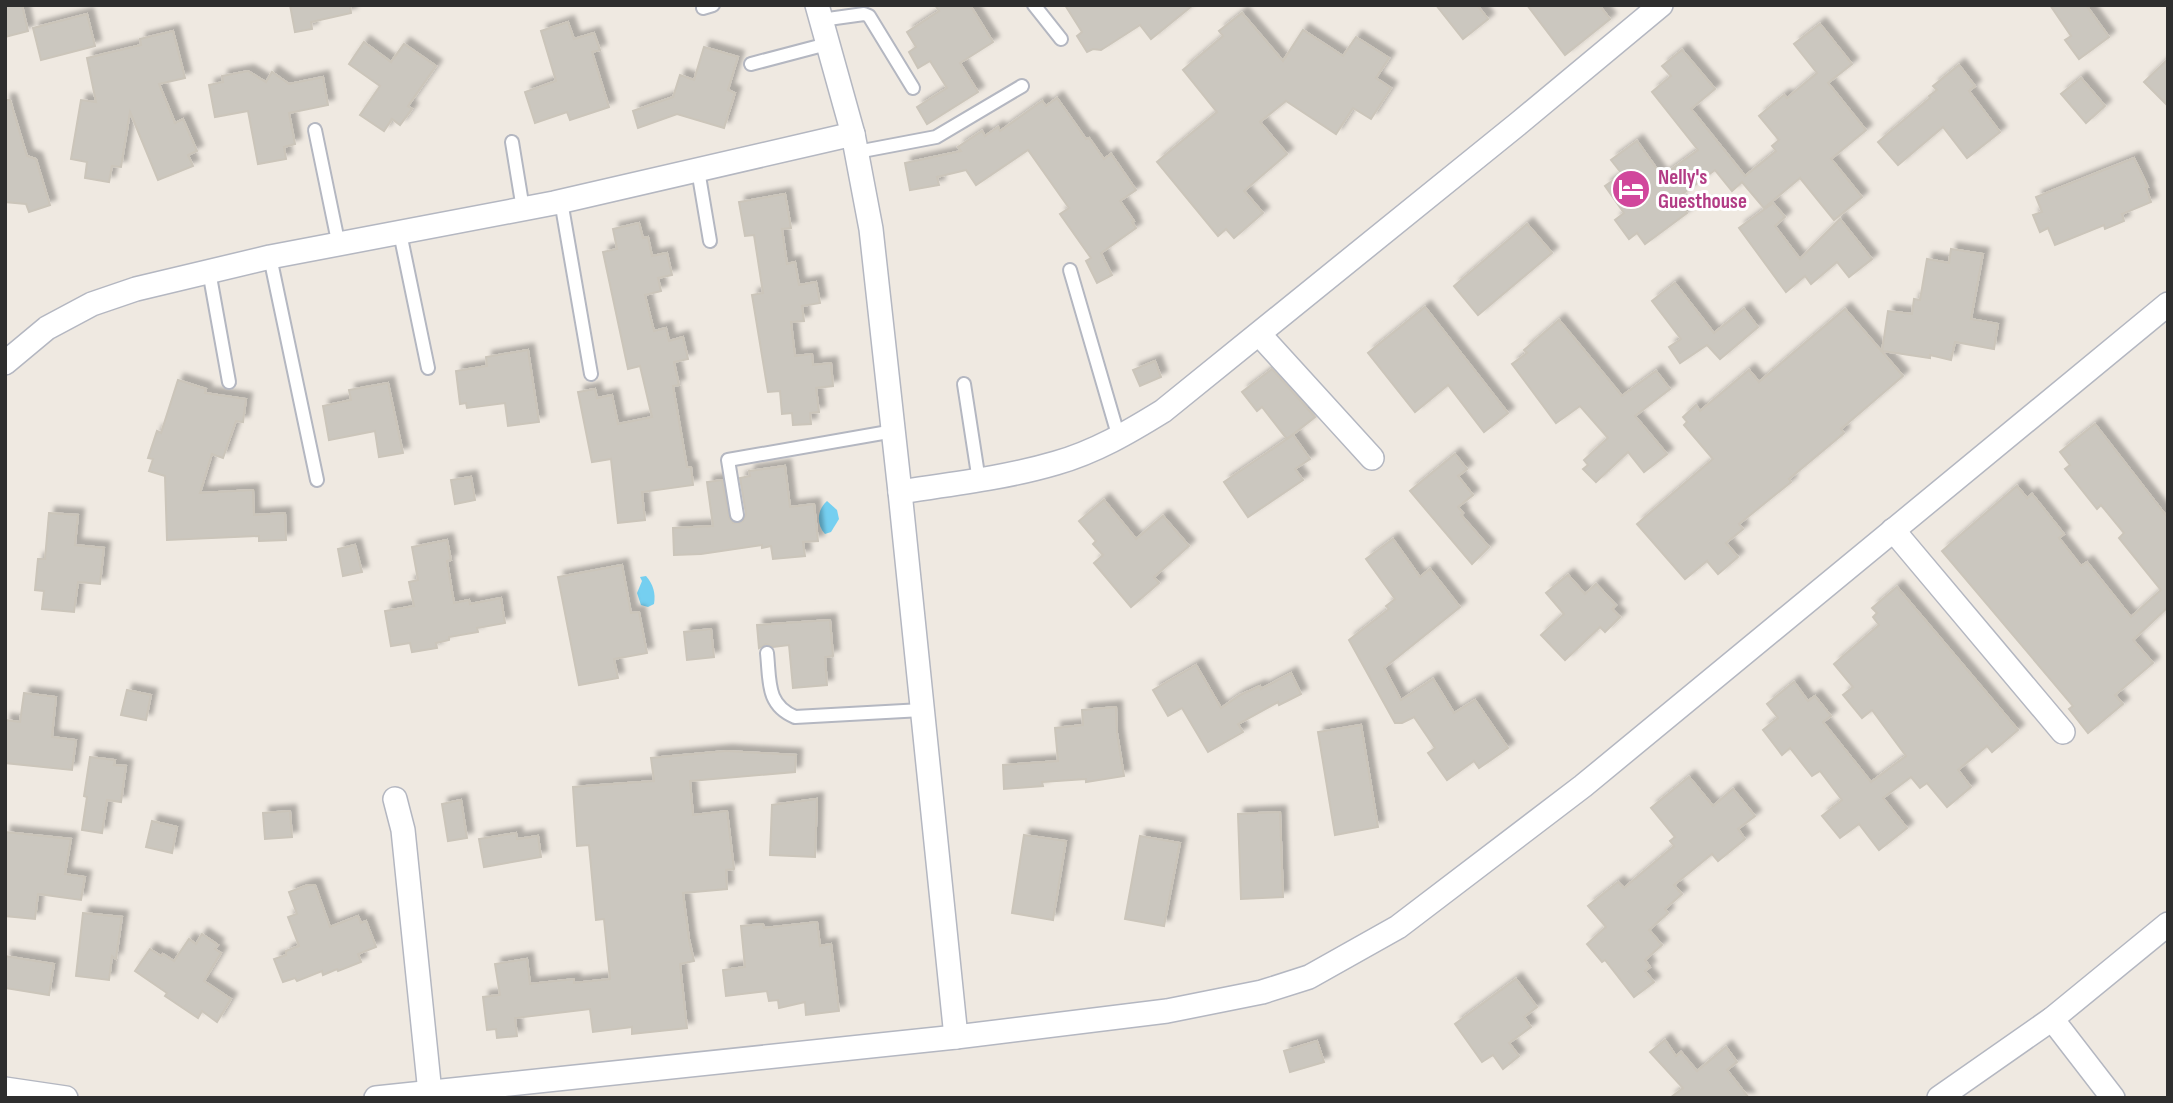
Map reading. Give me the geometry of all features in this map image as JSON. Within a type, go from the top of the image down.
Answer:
[{"type":"street","points":[[900,492],[979,481],[1056,463],[1119,438],[1163,411],[1661,5]]},
{"type":"street","points":[[819,13],[855,143],[870,229],[894,431],[956,1037]]},
{"type":"street","points":[[5,363],[47,328],[92,304],[136,289],[270,257],[523,209],[698,170],[855,143]]},
{"type":"street","points":[[376,1098],[956,1037],[1167,1011],[1262,992],[1309,977],[1398,927],[1583,786],[2168,304]]},
{"type":"street","points":[[1259,334],[1372,458]]},
{"type":"street","points":[[1893,530],[2063,732]]},
{"type":"street","points":[[395,799],[403,830],[430,1093]]},
{"type":"street","points":[[1939,1098],[2052,1019],[2168,924]]},
{"type":"street","points":[[2052,1019],[2113,1098]]},
{"type":"street","points":[[5,1089],[66,1098]]},
{"type":"lane","points":[[1034,5],[1060,39]]},
{"type":"lane","points":[[819,13],[869,16],[913,88]]},
{"type":"lane","points":[[751,64],[827,44]]},
{"type":"lane","points":[[855,143],[936,137],[1022,86]]},
{"type":"lane","points":[[315,130],[338,246]]},
{"type":"lane","points":[[512,142],[523,209]]},
{"type":"lane","points":[[698,170],[709,241]]},
{"type":"lane","points":[[561,201],[591,374]]},
{"type":"lane","points":[[400,233],[428,368]]},
{"type":"lane","points":[[270,257],[317,480]]},
{"type":"lane","points":[[1070,270],[1119,438]]},
{"type":"lane","points":[[209,271],[229,382]]},
{"type":"lane","points":[[964,384],[979,481]]},
{"type":"lane","points":[[737,516],[728,460],[894,431]]},
{"type":"lane","points":[[767,653],[772,698],[781,711],[795,717],[922,710]]},
{"type":"water","points":[[827,501],[837,510],[839,519],[831,532],[825,534],[819,517]]},
{"type":"water","points":[[646,576],[655,596],[654,604],[648,607],[641,605],[637,593],[642,581],[640,577]]},
{"type":"building","points":[[5,5],[22,5],[28,31],[5,37]]},
{"type":"building","points":[[290,5],[350,5],[351,13],[311,22],[312,29],[295,32]]},
{"type":"building","points":[[935,5],[970,5],[993,42],[960,63],[978,92],[927,124],[917,107],[947,88],[930,61],[918,68],[909,52],[916,47],[907,32],[939,11]]},
{"type":"building","points":[[1065,5],[1193,5],[1151,39],[1140,25],[1101,50],[1093,49],[1087,52],[1077,36],[1082,32]]},
{"type":"building","points":[[1436,5],[1477,5],[1488,19],[1463,39]]},
{"type":"building","points":[[1527,5],[1599,5],[1610,19],[1565,55]]},
{"type":"building","points":[[2050,5],[2086,5],[2109,37],[2079,59],[2065,40],[2071,36]]},
{"type":"building","points":[[1242,13],[1283,61],[1303,30],[1343,56],[1356,37],[1389,58],[1376,78],[1391,88],[1371,119],[1353,108],[1336,134],[1286,101],[1260,122],[1287,154],[1244,191],[1263,213],[1234,238],[1226,229],[1218,236],[1157,162],[1217,112],[1183,70],[1223,36],[1219,31]]},
{"type":"building","points":[[87,14],[95,46],[41,60],[33,28]]},
{"type":"building","points":[[568,22],[574,39],[594,33],[600,50],[592,52],[609,107],[570,120],[567,112],[535,123],[525,92],[556,81],[541,31]]},
{"type":"building","points":[[1820,24],[1852,64],[1828,83],[1866,130],[1831,159],[1862,197],[1834,220],[1800,178],[1764,208],[1742,182],[1732,191],[1715,170],[1677,198],[1687,213],[1645,244],[1637,233],[1629,239],[1615,220],[1624,213],[1605,186],[1622,174],[1611,160],[1637,141],[1662,176],[1698,150],[1652,92],[1671,76],[1662,66],[1682,50],[1715,89],[1691,109],[1745,176],[1776,151],[1772,146],[1779,140],[1759,116],[1784,95],[1787,98],[1817,73],[1794,44]]},
{"type":"building","points":[[173,31],[185,78],[159,84],[175,123],[183,119],[197,151],[188,155],[193,166],[158,180],[130,112],[121,167],[112,166],[109,182],[85,178],[87,162],[71,159],[81,100],[96,102],[87,58],[141,45],[140,39]]},
{"type":"building","points":[[364,42],[391,62],[404,44],[436,66],[408,106],[412,109],[400,125],[392,119],[384,131],[360,115],[380,86],[349,64]]},
{"type":"building","points":[[704,47],[738,57],[728,90],[735,93],[724,128],[677,114],[638,128],[633,111],[673,97],[680,75],[694,80]]},
{"type":"building","points":[[2168,59],[2168,106],[2144,82]]},
{"type":"building","points":[[1959,65],[1975,86],[1969,91],[2000,132],[1967,158],[1943,127],[1898,165],[1878,142],[1930,98],[1937,90],[1933,86]]},
{"type":"building","points":[[248,71],[266,82],[272,72],[289,84],[323,77],[328,105],[289,113],[295,144],[284,147],[286,159],[258,164],[248,111],[215,117],[209,85],[223,82],[222,76]]},
{"type":"building","points":[[2081,78],[2105,106],[2086,123],[2061,94]]},
{"type":"building","points":[[1057,98],[1086,139],[1089,138],[1104,159],[1111,154],[1136,190],[1120,201],[1136,228],[1101,253],[1112,275],[1097,283],[1086,261],[1091,258],[1060,214],[1069,208],[1028,150],[976,185],[966,170],[937,177],[939,185],[910,190],[905,163],[961,151],[958,147],[982,131],[985,136],[998,127],[1000,131],[1042,101],[1046,106]]},
{"type":"building","points":[[5,100],[10,100],[27,156],[36,159],[50,205],[29,212],[26,204],[5,202]]},
{"type":"building","points":[[2134,158],[2148,187],[2146,188],[2151,202],[2122,214],[2124,221],[2105,229],[2104,225],[2055,245],[2048,228],[2040,232],[2033,215],[2042,212],[2036,197]]},
{"type":"building","points":[[785,194],[791,228],[782,229],[787,264],[795,262],[799,285],[816,282],[820,303],[802,306],[804,321],[791,322],[795,356],[812,354],[813,365],[831,363],[833,386],[816,388],[819,412],[810,413],[811,424],[793,425],[792,413],[782,414],[780,391],[768,392],[752,295],[763,293],[754,235],[745,236],[739,202]]},
{"type":"building","points":[[1773,203],[1785,217],[1775,226],[1800,259],[1840,219],[1872,259],[1849,277],[1837,262],[1811,284],[1805,276],[1786,292],[1739,228]]},
{"type":"building","points":[[639,223],[643,238],[648,237],[652,256],[667,253],[672,275],[658,278],[661,291],[645,295],[654,331],[666,328],[669,341],[683,337],[688,359],[674,362],[679,385],[673,386],[687,467],[691,467],[693,485],[642,492],[645,520],[618,523],[611,459],[592,462],[578,392],[595,389],[597,398],[612,395],[618,424],[652,417],[640,366],[628,369],[603,252],[617,249],[613,229]]},
{"type":"building","points":[[1527,224],[1552,253],[1478,315],[1454,286]]},
{"type":"building","points":[[1951,249],[1983,254],[1971,319],[1998,324],[1994,349],[1955,342],[1951,360],[1930,355],[1930,358],[1882,351],[1888,311],[1912,314],[1914,299],[1920,300],[1927,259],[1949,263]]},
{"type":"building","points":[[1675,283],[1714,333],[1744,309],[1758,327],[1720,359],[1707,345],[1680,363],[1669,347],[1681,339],[1652,301]]},
{"type":"building","points":[[1425,307],[1508,413],[1484,432],[1448,385],[1415,412],[1368,353]]},
{"type":"building","points":[[1845,309],[1903,376],[1841,429],[1844,433],[1789,479],[1791,482],[1739,524],[1743,529],[1726,543],[1738,557],[1718,574],[1707,561],[1685,579],[1637,524],[1713,459],[1684,425],[1687,422],[1683,417],[1696,405],[1700,411],[1749,370],[1759,382]]},
{"type":"building","points":[[1559,320],[1622,396],[1656,371],[1670,389],[1635,416],[1667,454],[1644,472],[1628,452],[1596,482],[1583,469],[1588,465],[1584,460],[1608,438],[1580,406],[1556,423],[1512,364],[1527,353],[1524,350]]},
{"type":"building","points":[[528,350],[539,422],[508,426],[505,403],[467,408],[466,403],[460,404],[456,371],[487,366],[486,357]]},
{"type":"building","points":[[1155,361],[1161,377],[1140,386],[1133,370]]},
{"type":"building","points":[[1272,369],[1315,417],[1287,439],[1262,407],[1257,411],[1242,392]]},
{"type":"building","points":[[178,380],[206,389],[205,393],[246,399],[243,422],[236,421],[223,458],[212,454],[200,493],[253,490],[254,515],[285,513],[286,540],[259,541],[259,536],[167,540],[165,476],[149,471],[153,459],[148,458],[157,431],[161,433]]},
{"type":"building","points":[[388,383],[403,453],[379,457],[375,431],[329,440],[323,406],[351,400],[349,390]]},
{"type":"building","points":[[2095,424],[2168,518],[2168,607],[2133,640],[2153,663],[2115,695],[2123,704],[2088,733],[2069,709],[2073,706],[1942,551],[2017,486],[2027,498],[2032,494],[2064,534],[2059,538],[2081,566],[2087,562],[2131,617],[2161,590],[2119,538],[2124,533],[2101,505],[2097,509],[2065,469],[2070,465],[2060,452]]},
{"type":"building","points":[[1293,435],[1310,459],[1295,469],[1303,480],[1248,517],[1224,482]]},
{"type":"building","points":[[1455,454],[1467,469],[1458,476],[1473,495],[1458,507],[1463,513],[1461,515],[1489,547],[1472,564],[1410,491]]},
{"type":"building","points":[[785,466],[790,507],[814,504],[818,541],[803,542],[805,556],[773,559],[771,546],[762,548],[762,545],[674,555],[673,528],[713,526],[707,482],[722,480],[729,517],[733,523],[739,523],[746,514],[740,478],[750,476],[749,471]]},
{"type":"building","points":[[471,477],[475,500],[455,504],[451,480]]},
{"type":"building","points":[[1104,500],[1136,539],[1163,516],[1189,546],[1154,577],[1159,583],[1131,607],[1094,563],[1103,555],[1093,544],[1096,541],[1079,521]]},
{"type":"building","points":[[49,513],[78,515],[75,545],[104,548],[100,584],[78,582],[74,612],[42,609],[44,591],[35,590],[38,559],[45,559]]},
{"type":"building","points":[[1393,539],[1420,577],[1430,569],[1460,607],[1384,668],[1401,700],[1433,679],[1454,713],[1475,700],[1508,748],[1479,768],[1474,761],[1447,780],[1428,753],[1435,748],[1414,717],[1402,723],[1395,723],[1349,640],[1389,609],[1386,606],[1395,599],[1366,559]]},
{"type":"building","points":[[447,540],[451,560],[447,561],[454,603],[469,600],[470,604],[501,598],[505,623],[477,628],[478,632],[449,637],[449,640],[436,643],[437,648],[412,652],[410,643],[391,646],[385,611],[414,606],[409,582],[418,580],[412,547]]},
{"type":"building","points":[[355,545],[362,572],[343,576],[338,549]]},
{"type":"building","points":[[622,565],[631,613],[639,612],[647,653],[614,659],[618,678],[579,685],[558,577]]},
{"type":"building","points":[[1568,575],[1585,594],[1596,584],[1616,605],[1612,609],[1620,617],[1605,632],[1600,627],[1565,660],[1541,635],[1564,614],[1546,593]]},
{"type":"building","points":[[1897,587],[2018,730],[1992,752],[1987,746],[1958,770],[1971,787],[1947,807],[1927,783],[1920,788],[1911,777],[1883,798],[1907,828],[1879,850],[1859,824],[1840,838],[1822,816],[1842,800],[1820,771],[1812,776],[1790,748],[1782,755],[1763,730],[1778,718],[1767,704],[1794,682],[1808,701],[1815,696],[1831,716],[1823,722],[1871,782],[1906,756],[1872,710],[1862,718],[1843,695],[1853,687],[1834,664],[1879,625],[1873,617],[1877,613],[1872,608]]},
{"type":"building","points":[[830,620],[833,656],[825,657],[827,685],[793,688],[789,645],[773,647],[766,644],[759,648],[757,625]]},
{"type":"building","points":[[711,629],[714,657],[687,660],[684,632]]},
{"type":"building","points":[[1196,665],[1221,708],[1240,695],[1260,686],[1261,689],[1291,673],[1301,694],[1279,705],[1278,702],[1238,724],[1243,732],[1208,752],[1182,708],[1168,716],[1153,690]]},
{"type":"building","points":[[127,690],[151,695],[146,720],[121,715]]},
{"type":"building","points":[[24,693],[56,697],[52,737],[76,740],[72,770],[5,763],[5,720],[20,722]]},
{"type":"building","points":[[1116,707],[1124,776],[1086,782],[1086,779],[1042,782],[1043,786],[1004,789],[1003,765],[1058,761],[1055,728],[1083,725],[1082,710]]},
{"type":"building","points":[[1361,725],[1378,827],[1335,835],[1318,732]]},
{"type":"building","points":[[726,751],[796,755],[795,772],[690,781],[693,815],[727,811],[734,869],[726,870],[727,889],[683,893],[694,961],[680,964],[687,1028],[632,1034],[632,1027],[593,1032],[590,1009],[515,1018],[517,1036],[497,1038],[496,1029],[487,1030],[483,997],[500,995],[495,964],[527,959],[530,984],[574,979],[574,983],[610,979],[604,919],[596,920],[589,845],[577,846],[573,787],[654,781],[651,758]]},
{"type":"building","points":[[90,757],[115,760],[114,765],[126,766],[121,802],[107,800],[102,833],[82,830]]},
{"type":"building","points":[[1689,777],[1713,806],[1733,789],[1755,816],[1738,829],[1745,839],[1718,861],[1712,854],[1674,885],[1682,894],[1665,909],[1668,913],[1649,930],[1662,945],[1645,960],[1650,967],[1645,971],[1654,982],[1634,997],[1605,960],[1602,962],[1587,944],[1606,927],[1588,906],[1618,882],[1624,888],[1674,846],[1670,841],[1675,837],[1651,808]]},
{"type":"building","points":[[817,799],[815,857],[770,855],[772,805]]},
{"type":"building","points":[[461,800],[467,838],[448,841],[442,804]]},
{"type":"building","points":[[290,811],[292,837],[265,839],[263,813]]},
{"type":"building","points":[[1280,812],[1283,897],[1241,899],[1238,814]]},
{"type":"building","points":[[152,821],[177,827],[172,853],[146,847]]},
{"type":"building","points":[[5,832],[71,839],[65,874],[85,877],[81,900],[38,894],[35,919],[5,916]]},
{"type":"building","points":[[516,833],[517,839],[538,836],[541,857],[484,867],[479,839]]},
{"type":"building","points":[[1024,835],[1066,841],[1053,920],[1012,913]]},
{"type":"building","points":[[1140,836],[1180,843],[1164,926],[1125,919]]},
{"type":"building","points":[[315,885],[330,927],[358,916],[361,923],[366,921],[376,947],[358,954],[361,962],[338,971],[337,969],[323,975],[322,971],[297,981],[295,978],[283,982],[274,959],[299,946],[288,917],[297,914],[289,892]]},
{"type":"building","points":[[83,913],[122,917],[116,959],[112,956],[109,980],[76,976]]},
{"type":"building","points":[[817,922],[820,946],[831,944],[839,1011],[806,1015],[805,1002],[779,1008],[778,1000],[769,1001],[767,991],[726,996],[723,970],[745,967],[741,926],[763,924],[764,928]]},
{"type":"building","points":[[202,934],[218,945],[215,949],[221,953],[204,981],[231,999],[217,1022],[202,1011],[198,1018],[135,971],[150,949],[174,961],[189,939],[196,944]]},
{"type":"building","points":[[5,956],[54,964],[49,995],[5,988]]},
{"type":"building","points":[[1516,979],[1537,1007],[1524,1017],[1531,1027],[1509,1043],[1519,1056],[1503,1069],[1493,1055],[1482,1062],[1455,1024]]},
{"type":"building","points":[[1665,1040],[1676,1056],[1681,1052],[1697,1071],[1726,1047],[1737,1062],[1727,1070],[1749,1098],[1670,1098],[1683,1088],[1650,1052]]},
{"type":"building","points":[[1317,1041],[1324,1062],[1290,1072],[1284,1051]]},
{"type":"place","name":"Nelly's Guesthouse","points":[[1631,189]]}]
